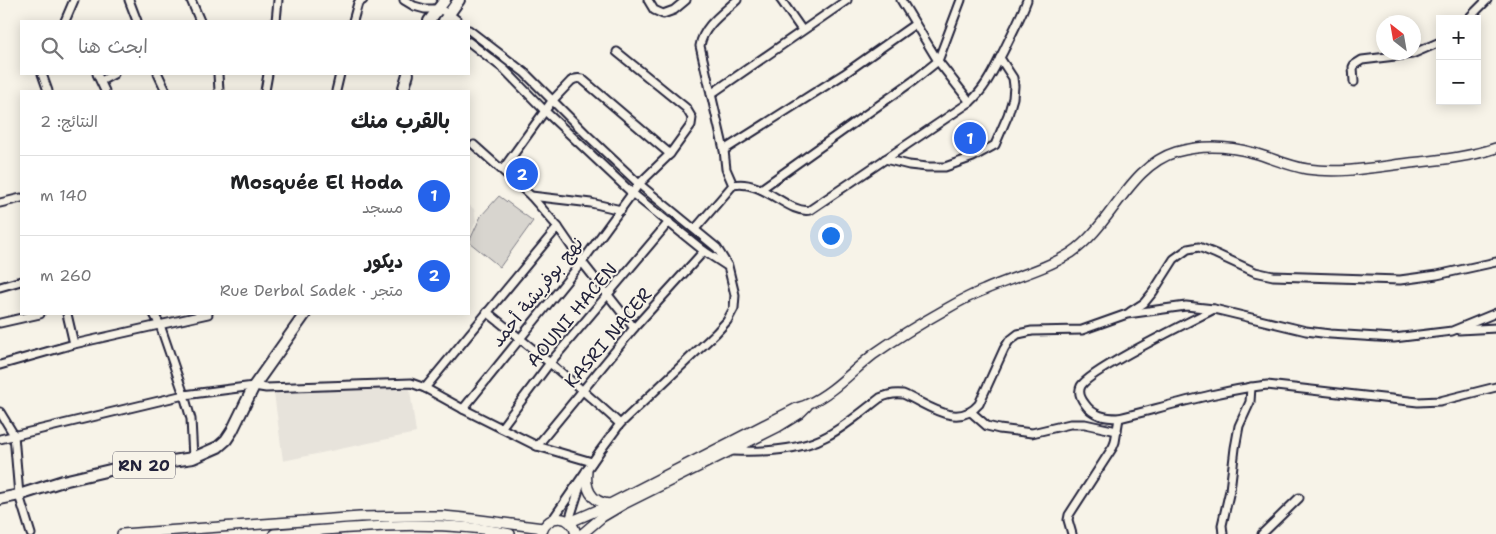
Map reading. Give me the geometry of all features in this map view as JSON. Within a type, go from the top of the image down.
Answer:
[{"type":"main road","points":[[440,18],[459,0]]},
{"type":"main road","points":[[440,18],[442,4]]},
{"type":"main road","points":[[403,90],[408,75]]},
{"type":"main road","name":"RN 20","points":[[0,499],[100,472],[193,458],[218,447],[226,440],[254,386],[304,315]]},
{"type":"street","points":[[65,20],[74,0]]},
{"type":"street","points":[[129,0],[137,20]]},
{"type":"street","points":[[191,0],[200,20]]},
{"type":"street","points":[[276,20],[278,0]]},
{"type":"street","points":[[404,0],[440,18]]},
{"type":"street","points":[[648,0],[654,10],[663,14],[674,10],[686,0]]},
{"type":"street","points":[[733,185],[726,169],[724,150],[700,46],[701,37],[711,24],[737,0]]},
{"type":"street","points":[[781,0],[802,30]]},
{"type":"street","points":[[711,94],[846,0]]},
{"type":"street","points":[[900,0],[938,61],[970,102]]},
{"type":"street","points":[[761,189],[913,81],[938,61],[961,0]]},
{"type":"street","points":[[695,229],[733,185],[741,183],[761,189],[799,210],[807,211],[970,102],[979,94],[1000,58],[1027,0]]},
{"type":"street","points":[[1472,15],[1487,0]]},
{"type":"street","points":[[353,20],[360,1]]},
{"type":"street","points":[[68,14],[71,20]]},
{"type":"street","points":[[724,150],[844,74],[915,24]]},
{"type":"street","points":[[122,534],[360,517],[411,516],[443,516],[542,531],[546,524],[553,519],[620,424],[727,321],[734,308],[735,295],[728,266],[717,248],[639,184],[525,73],[470,31]]},
{"type":"street","points":[[470,43],[505,70],[545,111],[632,193],[704,251],[728,266]]},
{"type":"street","points":[[1354,82],[1352,67],[1357,62],[1412,54],[1436,44]]},
{"type":"street","name":"نهج بوفريشة أحمد","points":[[463,409],[582,262],[639,184],[670,154],[691,126],[690,114],[680,103],[617,52]]},
{"type":"street","points":[[885,159],[909,165],[945,167],[973,157],[995,145],[1008,115],[1014,86],[1013,78],[1000,58]]},
{"type":"street","points":[[42,75],[48,90]]},
{"type":"street","points":[[158,75],[166,90]]},
{"type":"street","points":[[218,75],[219,90]]},
{"type":"street","points":[[265,90],[268,75]]},
{"type":"street","points":[[336,90],[340,75]]},
{"type":"street","points":[[99,77],[105,90]]},
{"type":"street","points":[[503,169],[552,101],[574,79],[582,79],[670,154]]},
{"type":"street","points":[[474,145],[531,196],[558,227],[582,262],[634,328]]},
{"type":"street","points":[[569,521],[787,423],[807,405],[833,388],[866,361],[898,338],[944,310],[984,290],[1042,268],[1071,253],[1097,230],[1139,176],[1152,164],[1174,152],[1201,147],[1228,148],[1254,153],[1287,165],[1310,169],[1337,170],[1376,168],[1445,159],[1496,148]]},
{"type":"street","points":[[531,196],[591,203],[621,210]]},
{"type":"street","points":[[0,203],[20,198]]},
{"type":"street","name":"AOUNI HACEN","points":[[501,428],[549,364],[669,222]]},
{"type":"street","points":[[425,388],[558,227]]},
{"type":"street","points":[[1128,314],[1144,303],[1174,259],[1188,249],[1199,247],[1255,272],[1273,276],[1400,280],[1437,275],[1496,262]]},
{"type":"street","name":"KASRI NACER","points":[[537,446],[634,328],[704,251]]},
{"type":"street","points":[[0,287],[20,281]]},
{"type":"street","points":[[582,534],[602,517],[624,504],[730,448],[767,450],[814,442],[838,430],[880,398],[887,395],[903,394],[949,415],[960,416],[971,412],[982,399],[1006,344],[1018,334],[1032,331],[1082,330],[1128,314],[1186,306],[1214,309],[1306,331],[1330,334],[1394,338],[1496,328]]},
{"type":"street","points":[[1214,309],[1108,364],[1082,385],[1081,396],[1086,406],[1101,416],[1119,418],[1251,387],[1267,385],[1418,402],[1440,401],[1496,387]]},
{"type":"street","points":[[487,312],[549,364],[584,390],[620,424]]},
{"type":"street","points":[[1452,331],[1496,312]]},
{"type":"street","points":[[0,324],[36,315]]},
{"type":"street","points":[[68,315],[74,344]]},
{"type":"street","points":[[155,315],[160,325],[184,395],[190,418],[193,458]]},
{"type":"street","points":[[0,365],[74,344],[202,315]]},
{"type":"street","points":[[0,438],[184,395],[254,386],[266,388],[411,383],[425,388],[537,446],[587,469]]},
{"type":"street","points":[[1223,534],[1222,525],[1230,490],[1239,426],[1250,402],[1251,387]]},
{"type":"street","points":[[0,412],[14,435],[18,495],[31,534]]},
{"type":"street","points":[[971,412],[987,426],[999,429],[1032,433],[1070,424],[1085,424],[1117,431]]},
{"type":"street","points":[[1072,534],[1068,520],[1069,515],[1113,447],[1119,418]]},
{"type":"street","points":[[587,469],[586,485],[589,492],[598,501],[609,504]]},
{"type":"street","points":[[569,521],[587,469]]},
{"type":"street","points":[[1262,534],[1300,498]]},
{"type":"street","points":[[553,519],[569,521],[574,526],[576,534]]},
{"type":"street","points":[[274,534],[417,526],[469,528],[510,534]]},
{"type":"shaded area","points":[[499,196],[533,221],[500,267],[470,243],[481,216]]},
{"type":"shaded area","points":[[470,206],[474,209],[476,221],[470,235]]},
{"type":"shaded area","points":[[409,383],[416,433],[283,461],[274,393]]},
{"type":"place","name":"Mosquée El Hoda","points":[[970,138]]},
{"type":"place","name":"ديكور","points":[[522,174]]}]
